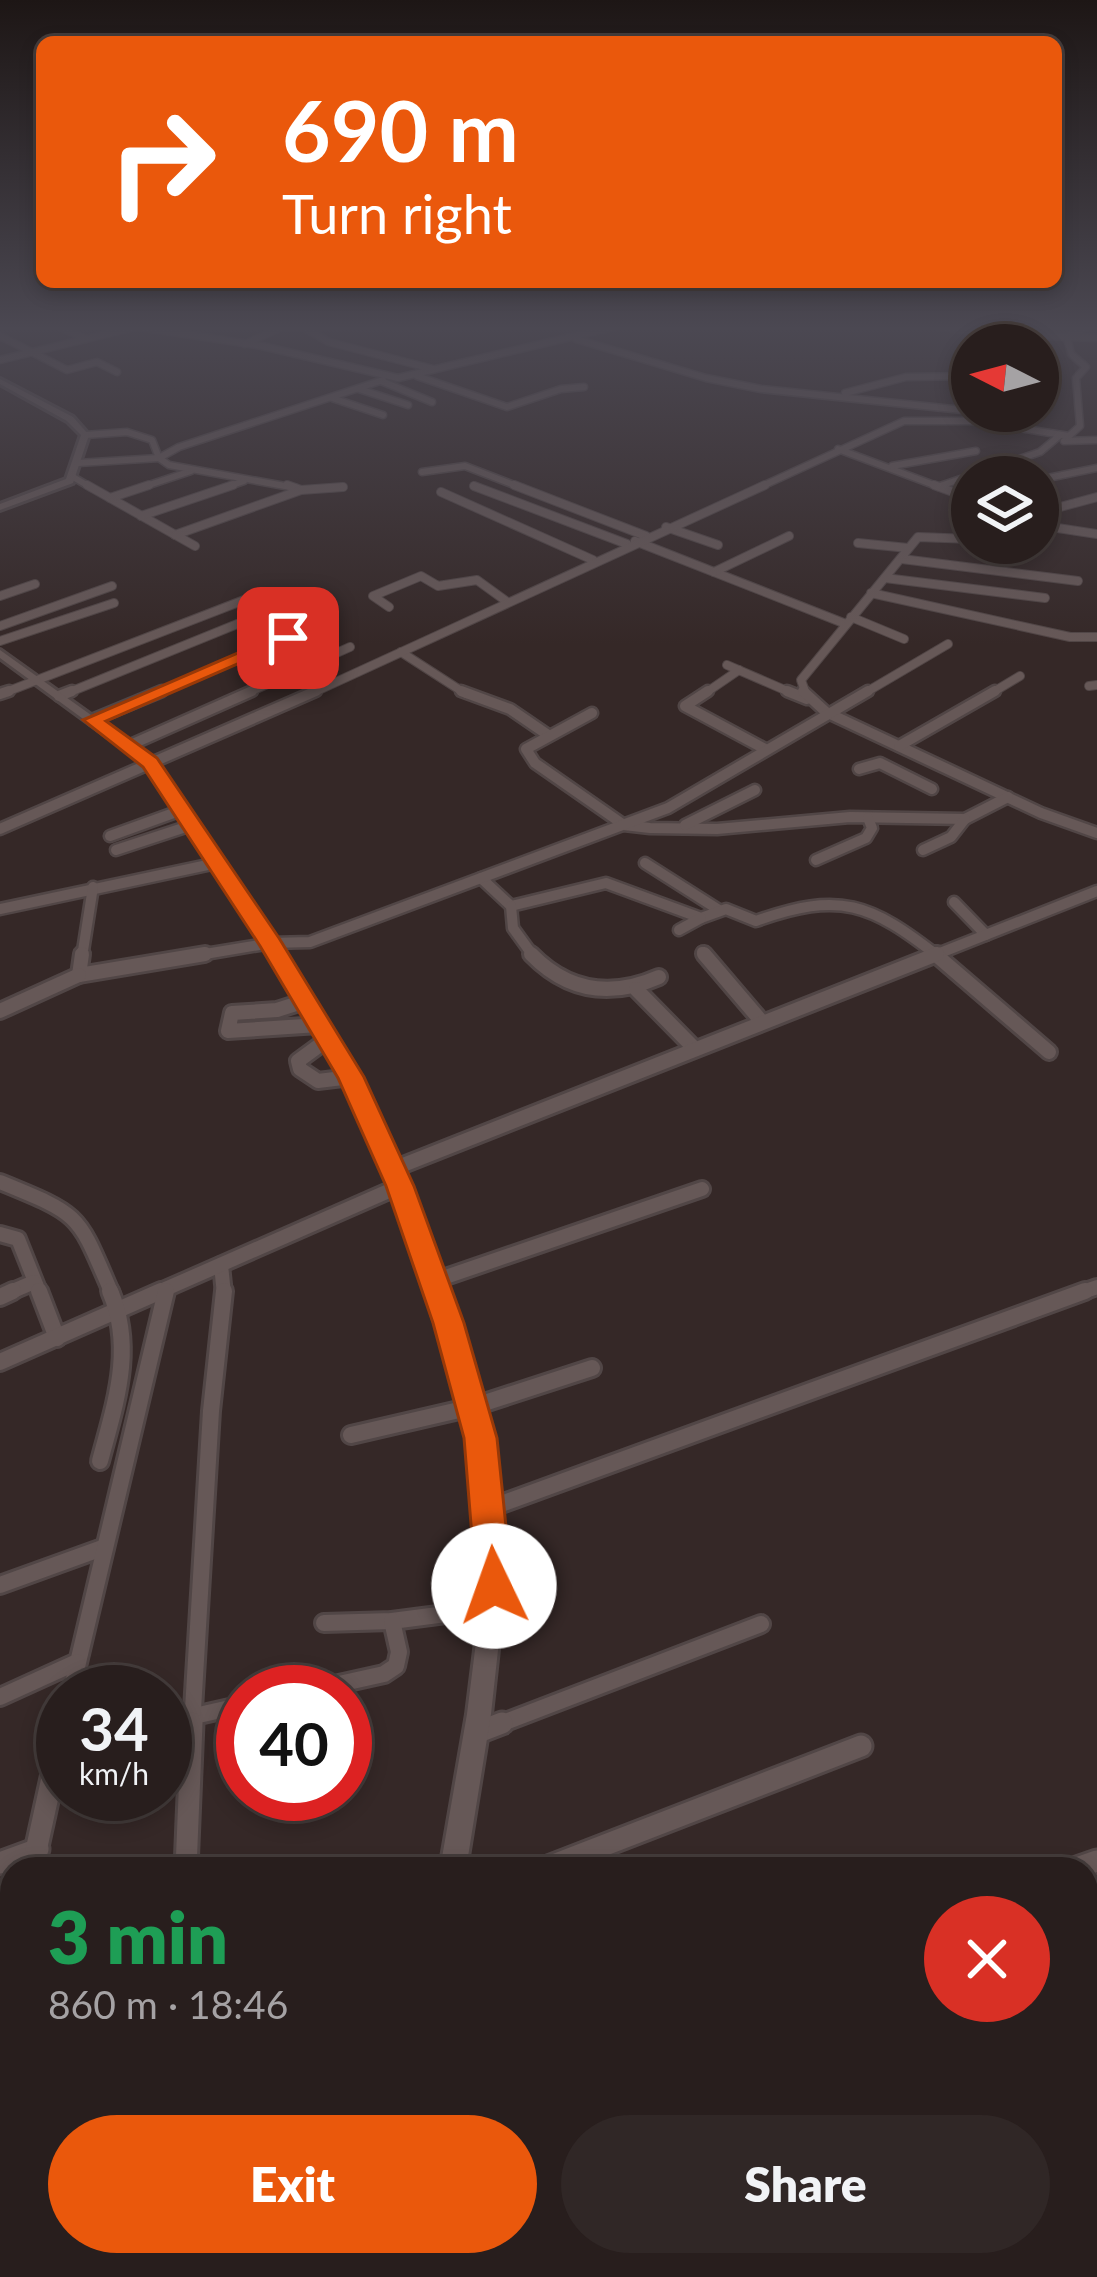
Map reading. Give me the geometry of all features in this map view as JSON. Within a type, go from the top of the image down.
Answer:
[{"type":"street","points":[[85,435],[124,432]]},
{"type":"street","points":[[129,432],[148,436],[158,458]]},
{"type":"street","points":[[158,458],[225,432]]},
{"type":"street","points":[[0,829],[152,766],[592,560],[882,432]]},
{"type":"street","points":[[1040,432],[1097,440]]},
{"type":"street","points":[[940,486],[1040,452],[1056,438],[1074,432]]},
{"type":"street","points":[[0,507],[58,488],[73,477],[85,435]]},
{"type":"street","points":[[838,449],[951,490]]},
{"type":"street","points":[[892,466],[976,451]]},
{"type":"street","points":[[78,463],[158,458],[248,480],[286,481],[301,490]]},
{"type":"street","points":[[422,472],[465,466],[646,536]]},
{"type":"street","points":[[1059,476],[1097,468]]},
{"type":"street","points":[[110,498],[193,470]]},
{"type":"street","points":[[73,477],[195,546]]},
{"type":"street","points":[[141,516],[248,480]]},
{"type":"street","points":[[474,485],[904,639]]},
{"type":"street","points":[[176,535],[301,490],[343,487]]},
{"type":"street","points":[[441,493],[592,560]]},
{"type":"street","points":[[1059,507],[1097,497]]},
{"type":"street","points":[[666,527],[718,545]]},
{"type":"street","points":[[1059,528],[1094,532]]},
{"type":"street","points":[[714,572],[789,536]]},
{"type":"street","points":[[806,699],[801,680],[908,548],[924,536],[951,538]]},
{"type":"street","points":[[858,543],[908,548]]},
{"type":"street","points":[[902,560],[1078,581]]},
{"type":"street","points":[[389,607],[373,596],[421,576],[438,586],[477,580],[506,601]]},
{"type":"street","points":[[885,578],[1045,598]]},
{"type":"street","points":[[0,596],[35,584]]},
{"type":"street","points":[[0,626],[112,586]]},
{"type":"street","points":[[0,694],[266,592]]},
{"type":"street","points":[[871,593],[1070,638],[1097,637]]},
{"type":"street","points":[[59,696],[289,602]]},
{"type":"street","points":[[0,641],[114,603]]},
{"type":"street","points":[[92,720],[327,622]]},
{"type":"street","points":[[0,1011],[79,975],[310,942],[668,808],[948,644]]},
{"type":"street","points":[[128,746],[350,646]]},
{"type":"street","points":[[401,652],[468,695],[510,710],[548,735]]},
{"type":"street","points":[[0,653],[152,766],[271,944],[351,1077],[397,1178],[472,1407],[490,1508],[491,1608],[455,1857]]},
{"type":"street","points":[[727,665],[1008,797],[1097,833]]},
{"type":"street","points":[[739,670],[685,706],[692,716],[732,729],[765,749]]},
{"type":"street","points":[[898,746],[1020,676]]},
{"type":"street","points":[[592,713],[526,749],[530,757],[624,825],[674,829],[868,818],[965,819]]},
{"type":"street","points":[[859,769],[880,763],[932,789]]},
{"type":"street","points":[[920,782],[946,768]]},
{"type":"street","points":[[674,829],[755,790]]},
{"type":"street","points":[[923,850],[952,837],[965,819],[1008,797]]},
{"type":"street","points":[[110,836],[187,818]]},
{"type":"street","points":[[116,850],[187,818]]},
{"type":"street","points":[[816,860],[866,838],[872,828],[868,818]]},
{"type":"street","points":[[0,909],[218,863]]},
{"type":"street","points":[[645,863],[719,910],[756,921],[806,903],[884,915],[1049,1052]]},
{"type":"street","points":[[481,878],[511,907],[515,938],[561,982],[618,992],[659,977]]},
{"type":"street","points":[[511,907],[606,884],[701,918]]},
{"type":"street","points":[[79,975],[93,887]]},
{"type":"street","points":[[0,1362],[221,1265],[397,1178],[694,1048],[1097,891]]},
{"type":"street","points":[[954,902],[986,934]]},
{"type":"street","points":[[679,930],[719,910]]},
{"type":"street","points":[[702,952],[761,1022]]},
{"type":"street","points":[[636,989],[694,1048]]},
{"type":"street","points":[[305,1001],[277,1010],[232,1013],[228,1031],[324,1032]]},
{"type":"street","points":[[324,1032],[298,1061],[299,1070],[307,1078],[332,1083],[351,1077]]},
{"type":"street","points":[[0,1182],[62,1207],[80,1223],[119,1311],[124,1371],[100,1461]]},
{"type":"street","points":[[434,1281],[702,1190]]},
{"type":"street","points":[[0,1234],[18,1239]]},
{"type":"street","points":[[18,1239],[57,1338]]},
{"type":"street","points":[[0,1246],[18,1239]]},
{"type":"street","points":[[192,1688],[212,1402],[227,1297],[221,1265]]},
{"type":"street","points":[[0,1298],[34,1282]]},
{"type":"street","points":[[490,1508],[1097,1287]]},
{"type":"street","points":[[0,1697],[76,1663],[166,1290]]},
{"type":"street","points":[[351,1435],[472,1407],[592,1368]]},
{"type":"street","points":[[0,1586],[105,1547]]},
{"type":"street","points":[[324,1623],[392,1621],[491,1608]]},
{"type":"street","points":[[372,1677],[396,1666],[399,1652],[392,1621]]},
{"type":"street","points":[[476,1732],[761,1624]]},
{"type":"street","points":[[574,1857],[861,1746]]},
{"type":"street","points":[[35,1857],[43,1821]]},
{"type":"street","points":[[186,1857],[187,1821]]},
{"type":"route","points":[[288,638],[92,720],[150,763],[271,944],[351,1077],[400,1186],[448,1323],[481,1438],[494,1586]]}]
